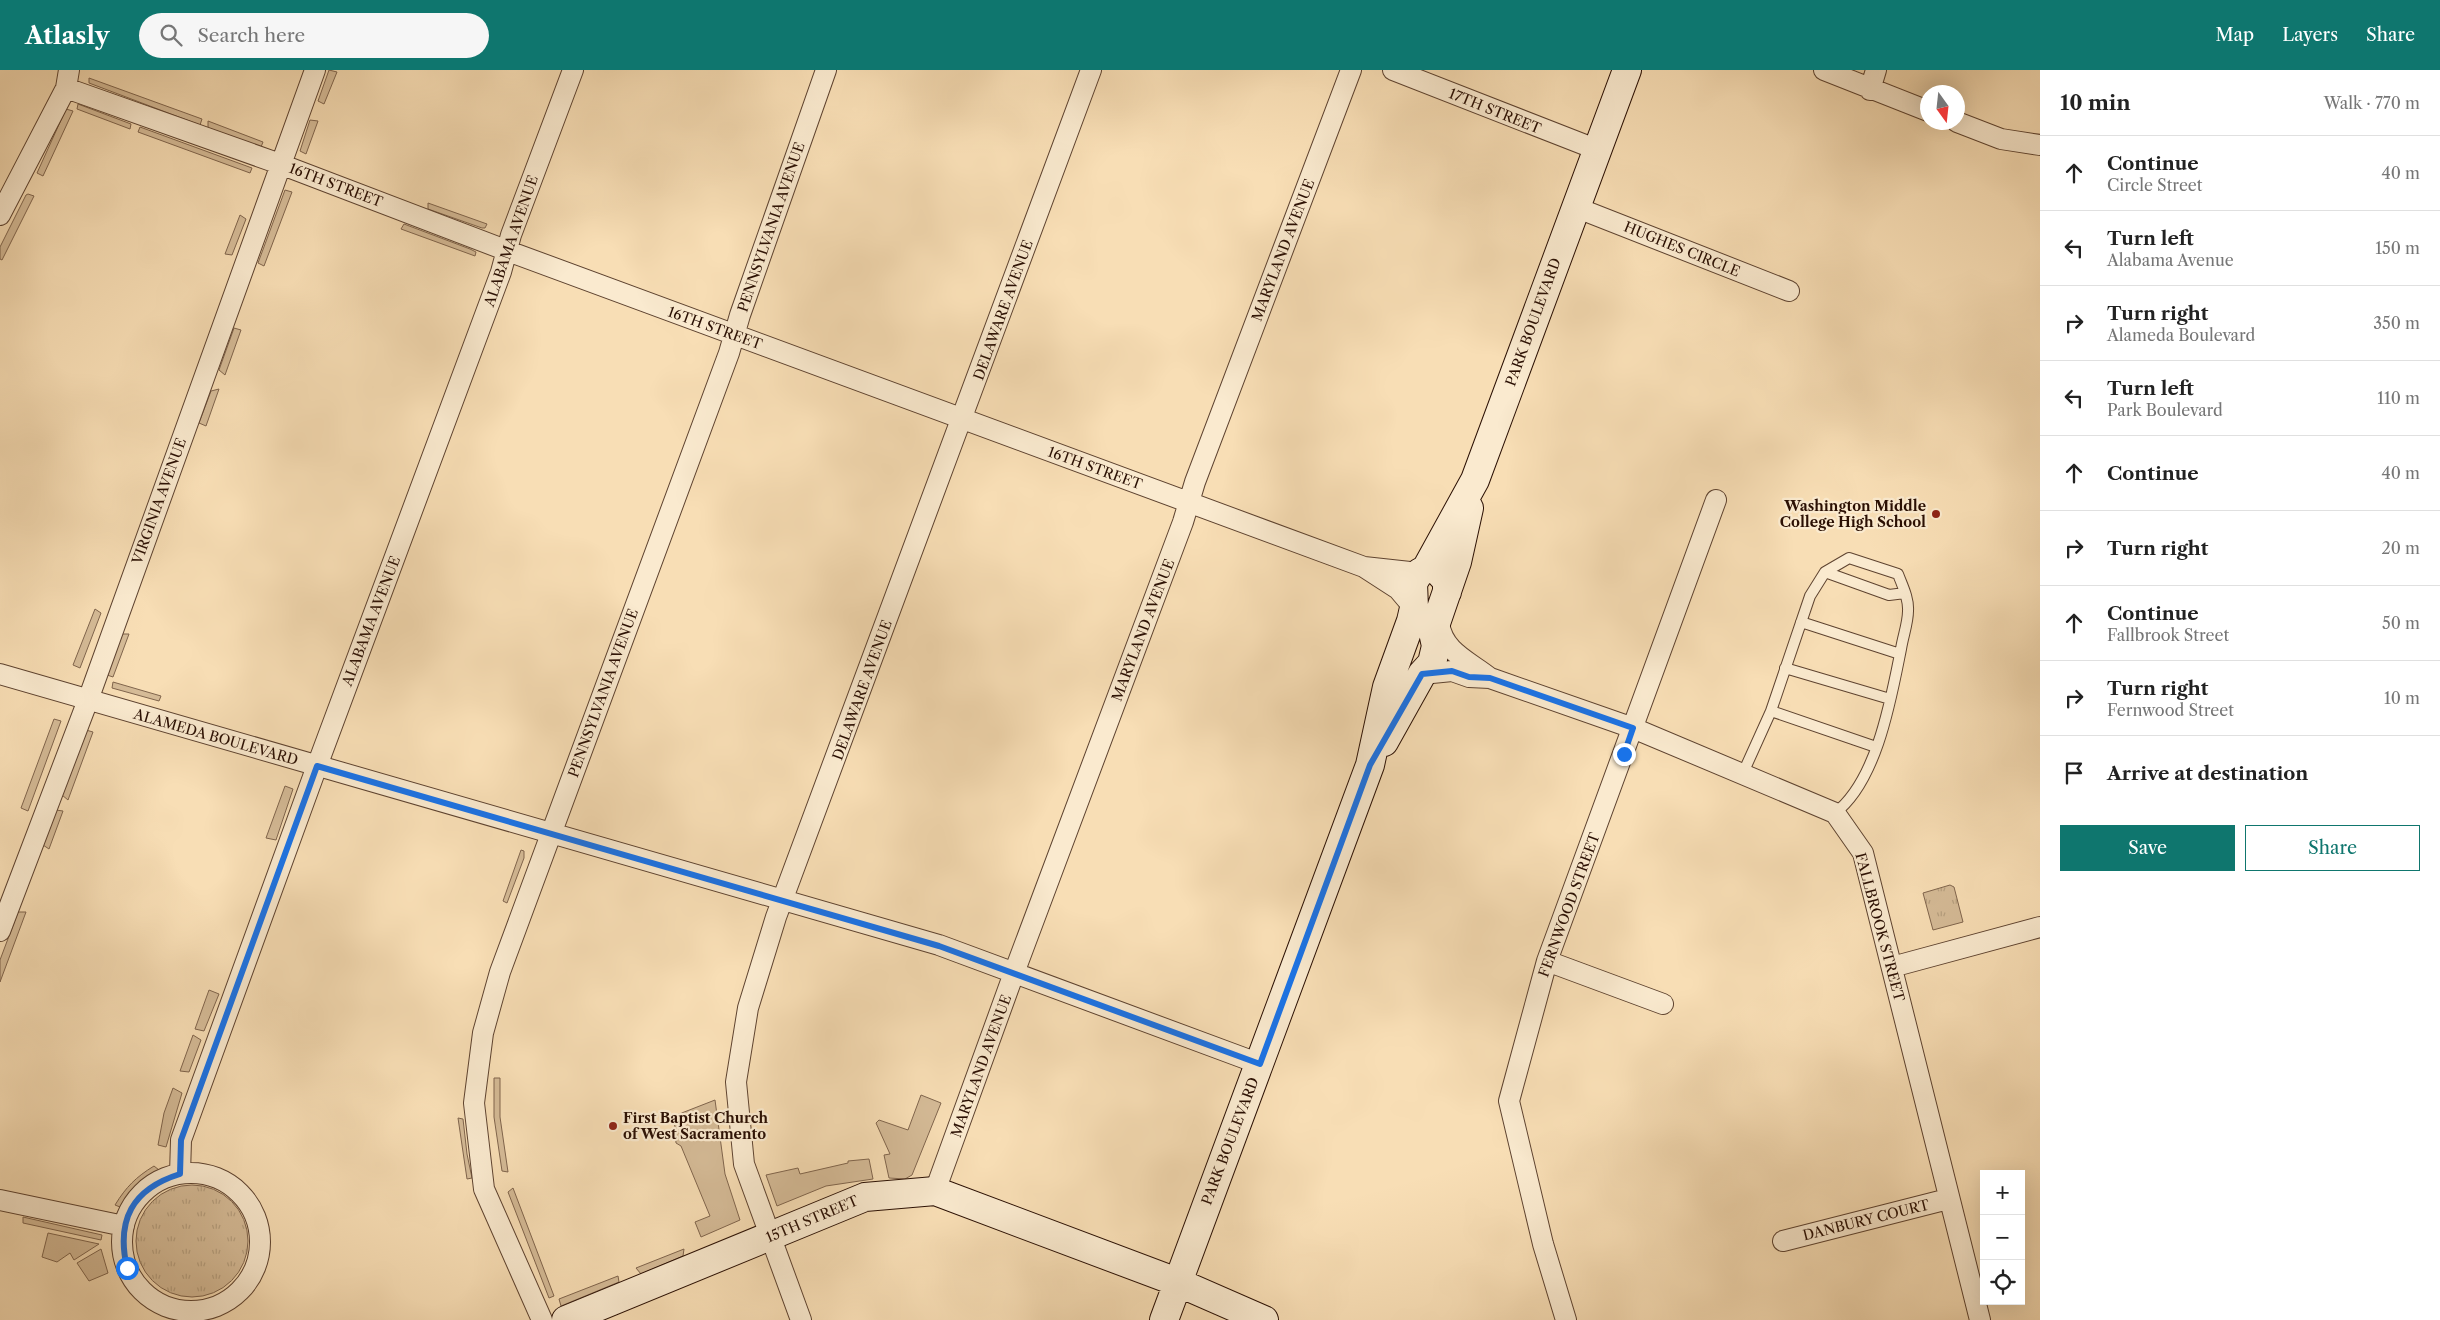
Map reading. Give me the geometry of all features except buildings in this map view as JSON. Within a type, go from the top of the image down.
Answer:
[{"type":"street","name":"VIRGINIA AVENUE","points":[[0,931],[88,700],[315,70]]},
{"type":"street","name":"ALABAMA AVENUE","points":[[180,1174],[181,1140],[574,70]]},
{"type":"street","name":"PENNSYLVANIA AVENUE","points":[[542,1320],[484,1189],[474,1104],[483,1033],[500,972],[734,335],[826,70]]},
{"type":"street","name":"DELAWARE AVENUE","points":[[801,1320],[744,1164],[736,1082],[748,1008],[776,917],[784,900],[963,419],[1091,70]]},
{"type":"street","name":"MARYLAND AVENUE","points":[[935,1191],[1014,973],[1351,70]]},
{"type":"street","name":"17TH STREET","points":[[1393,70],[1598,150]]},
{"type":"street","name":"PARK BOULEVARD","points":[[1164,1320],[1370,765],[1387,687],[1402,650],[1433,606],[1412,583],[1422,571],[1475,480],[1627,70]]},
{"type":"street","points":[[1824,70],[1920,109]]},
{"type":"street","points":[[1870,90],[1876,70]]},
{"type":"street","name":"16TH STREET","points":[[68,79],[280,164],[508,251],[1364,567]]},
{"type":"street","points":[[0,216],[68,79]]},
{"type":"street","points":[[1965,125],[2001,139],[2040,145]]},
{"type":"street","name":"HUGHES CIRCLE","points":[[1575,207],[1788,291]]},
{"type":"street","points":[[1370,765],[1422,674],[1432,663],[1435,656],[1433,606],[1457,562],[1475,480]]},
{"type":"street","name":"FERNWOOD STREET","points":[[1566,1320],[1543,1244],[1508,1101],[1547,961],[1716,500]]},
{"type":"street","points":[[1364,567],[1398,589],[1433,606]]},
{"type":"street","points":[[1364,567],[1422,571],[1436,569],[1442,573],[1447,581],[1433,606],[1443,638],[1453,653],[1474,665],[1490,678]]},
{"type":"street","points":[[1402,650],[1404,663],[1410,669],[1422,674],[1452,671],[1469,677],[1490,678],[1633,728],[1835,813]]},
{"type":"street","name":"ALAMEDA BOULEVARD","points":[[0,674],[939,946],[1260,1064]]},
{"type":"street","name":"FALLBROOK STREET","points":[[1835,813],[1863,854],[1948,1199],[1980,1320]]},
{"type":"street","points":[[1892,967],[2040,927]]},
{"type":"street","points":[[1547,961],[1663,1004]]},
{"type":"street","points":[[180,1174],[203,1174],[224,1181],[242,1194],[255,1213],[261,1235],[259,1258],[251,1279],[219,1314],[174,1310],[154,1301],[138,1287],[127,1268],[122,1248],[124,1226],[131,1207],[144,1192],[161,1180],[180,1174]]},
{"type":"street","name":"15TH STREET","points":[[566,1320],[865,1197],[935,1191],[1177,1282],[1264,1320]]},
{"type":"street","name":"DANBURY COURT","points":[[1783,1241],[1948,1199]]},
{"type":"street","points":[[0,1200],[124,1226]]},
{"type":"lane","points":[[1743,773],[1770,711],[1810,596],[1825,572],[1849,558],[1898,574],[1905,593],[1908,610],[1890,699],[1876,747],[1849,802],[1835,813]]},
{"type":"lane","points":[[1825,572],[1889,595],[1905,593]]},
{"type":"lane","points":[[1801,622],[1900,654]]},
{"type":"lane","points":[[1785,668],[1890,699]]},
{"type":"lane","points":[[1770,711],[1876,747]]},
{"type":"green space","points":[[329,70],[337,72],[324,104],[318,101]]},
{"type":"green space","points":[[89,78],[202,119],[200,125],[89,83]]},
{"type":"green space","points":[[78,104],[131,124],[130,129],[77,109]]},
{"type":"green space","points":[[66,109],[73,111],[43,176],[37,173]]},
{"type":"green space","points":[[310,120],[318,121],[306,154],[300,151]]},
{"type":"green space","points":[[208,121],[263,142],[261,147],[208,128]]},
{"type":"green space","points":[[140,127],[252,168],[250,173],[138,132]]},
{"type":"green space","points":[[285,190],[292,192],[264,266],[258,263]]},
{"type":"green space","points":[[28,194],[34,196],[2,260],[0,259],[0,247]]},
{"type":"green space","points":[[428,203],[487,224],[485,228],[482,228],[428,209]]},
{"type":"green space","points":[[240,215],[246,219],[232,255],[225,254]]},
{"type":"green space","points":[[404,224],[470,249],[476,252],[475,256],[401,229]]},
{"type":"green space","points":[[234,328],[241,330],[225,375],[219,370]]},
{"type":"green space","points":[[219,389],[206,426],[199,423],[211,391]]},
{"type":"green space","points":[[95,609],[101,613],[80,668],[73,665]]},
{"type":"green space","points":[[121,634],[129,634],[113,677],[107,675]]},
{"type":"green space","points":[[113,682],[161,696],[159,701],[112,688]]},
{"type":"green space","points":[[54,719],[61,721],[28,811],[21,808]]},
{"type":"green space","points":[[86,730],[93,732],[68,800],[62,795]]},
{"type":"green space","points":[[285,786],[293,789],[276,840],[266,838]]},
{"type":"green space","points":[[56,810],[63,811],[49,849],[43,845]]},
{"type":"green space","points":[[521,850],[524,851],[524,858],[507,903],[503,901]]},
{"type":"green space","points":[[1950,885],[1954,887],[1963,922],[1933,930],[1923,893]]},
{"type":"green space","points":[[18,912],[26,912],[0,982],[0,960]]},
{"type":"green space","points":[[209,990],[219,994],[204,1031],[195,1029]]},
{"type":"green space","points":[[193,1035],[201,1040],[189,1072],[180,1071]]},
{"type":"green space","points":[[494,1078],[500,1078],[500,1117],[508,1172],[502,1171],[494,1117]]},
{"type":"green space","points":[[173,1088],[182,1093],[166,1147],[158,1145],[164,1113]]},
{"type":"green space","points":[[921,1095],[941,1103],[912,1175],[905,1179],[889,1178],[884,1155],[890,1154],[876,1123],[879,1120],[908,1130]]},
{"type":"green space","points":[[715,1100],[725,1174],[740,1220],[701,1237],[695,1222],[710,1216],[681,1146],[676,1143],[674,1116]]},
{"type":"green space","points":[[458,1118],[463,1119],[472,1178],[467,1179]]},
{"type":"green space","points":[[869,1159],[873,1179],[826,1186],[777,1206],[766,1175],[798,1168],[800,1174],[848,1163],[848,1161]]},
{"type":"green space","points":[[154,1166],[159,1170],[138,1184],[120,1207],[115,1205],[132,1183]]},
{"type":"green space","points":[[192,1185],[213,1190],[231,1202],[243,1220],[248,1241],[243,1262],[231,1280],[213,1292],[192,1297],[171,1292],[153,1280],[141,1262],[136,1241],[141,1220],[153,1202],[171,1190]]},
{"type":"green space","points":[[513,1188],[554,1296],[549,1298],[508,1192]]},
{"type":"green space","points":[[23,1217],[102,1235],[101,1240],[23,1223]]},
{"type":"green space","points":[[48,1233],[99,1244],[74,1260],[70,1253],[57,1262],[42,1257]]},
{"type":"green space","points":[[101,1249],[108,1273],[89,1281],[77,1263]]},
{"type":"green space","points":[[684,1249],[683,1256],[641,1274],[636,1268]]},
{"type":"green space","points":[[618,1276],[619,1282],[561,1306],[559,1299]]},
{"type":"place","name":"Washington Middle College High School","points":[[1936,514]]},
{"type":"place","name":"First Baptist Church of West Sacramento","points":[[613,1126]]},
{"type":"route","points":[[127,1268],[122,1248],[124,1226],[131,1207],[144,1192],[161,1180],[180,1174],[181,1140],[317,766],[939,946],[1260,1064],[1370,765],[1422,674],[1452,671],[1469,677],[1490,678],[1633,728],[1624,754]]}]
